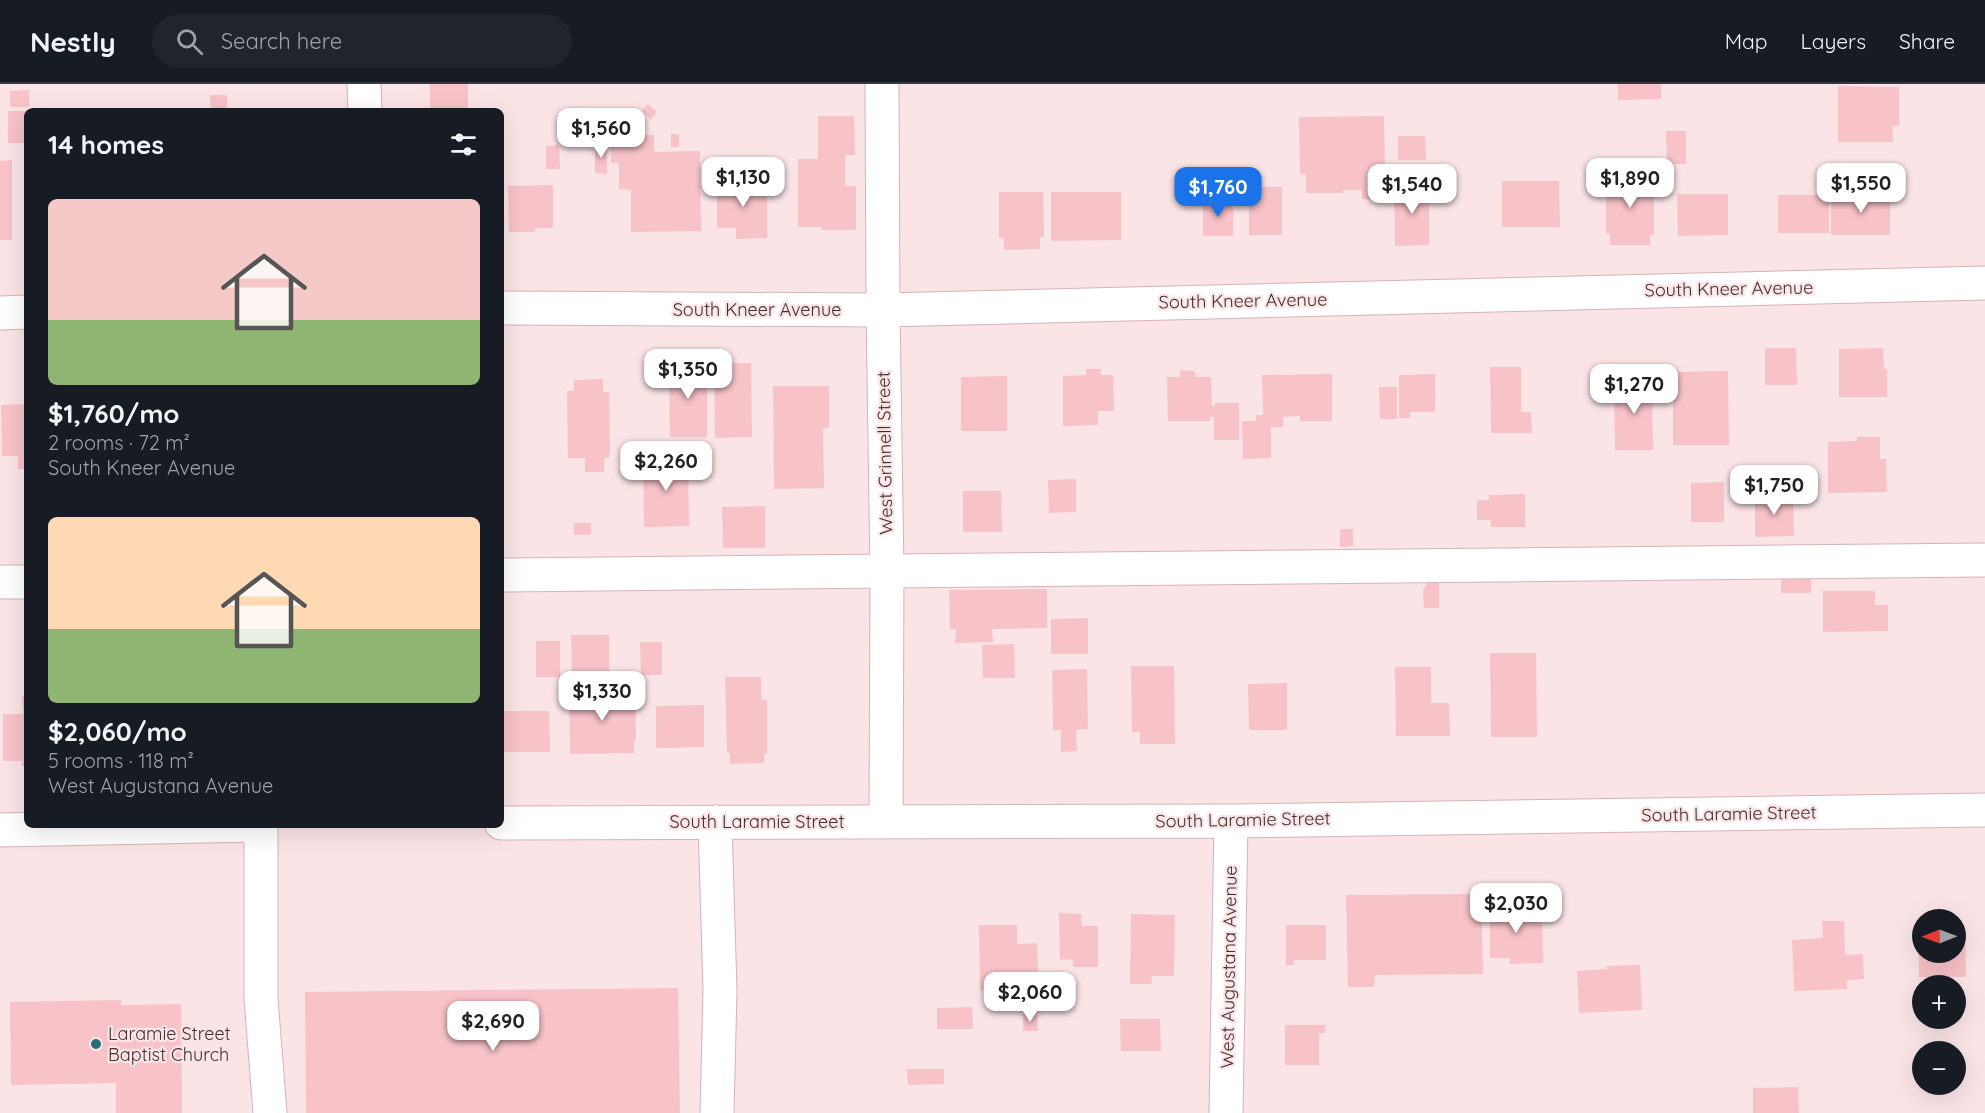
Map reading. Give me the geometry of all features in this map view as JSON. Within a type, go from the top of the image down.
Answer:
[{"type":"street","points":[[364,84],[364,108]]},
{"type":"street","name":"West Grinnell Street","points":[[882,84],[887,572],[886,822]]},
{"type":"street","name":"South Kneer Avenue","points":[[504,308],[883,310],[1985,283]]},
{"type":"street","points":[[0,313],[24,312]]},
{"type":"street","points":[[504,575],[1985,560]]},
{"type":"street","points":[[0,582],[24,582]]},
{"type":"street","name":"South Laramie Street","points":[[504,823],[1231,821],[1985,810]]},
{"type":"street","name":"West Augustana Avenue","points":[[1227,1113],[1231,821]]},
{"type":"street","points":[[715,822],[720,991],[717,1113]]},
{"type":"street","points":[[0,830],[102,828]]},
{"type":"street","points":[[261,828],[261,999],[270,1113]]},
{"type":"building","points":[[430,84],[468,84],[468,108],[430,108]]},
{"type":"building","points":[[1618,84],[1661,84],[1661,99],[1618,100]]},
{"type":"building","points":[[1838,86],[1899,87],[1899,126],[1892,126],[1893,142],[1838,142]]},
{"type":"building","points":[[29,90],[29,107],[10,107],[10,91]]},
{"type":"building","points":[[210,95],[227,95],[227,108],[211,108]]},
{"type":"building","points":[[648,104],[657,112],[651,120],[642,111]]},
{"type":"building","points":[[8,111],[24,111],[24,143],[8,143]]},
{"type":"building","points":[[818,116],[854,116],[855,155],[845,155],[845,186],[856,186],[856,230],[798,227],[798,159],[818,159]]},
{"type":"building","points":[[1384,116],[1385,171],[1379,171],[1379,200],[1362,199],[1362,190],[1343,190],[1343,193],[1306,193],[1306,174],[1300,174],[1299,117]]},
{"type":"building","points":[[1666,131],[1686,131],[1686,164],[1667,164]]},
{"type":"building","points":[[671,134],[679,134],[679,147],[671,147]]},
{"type":"building","points":[[654,135],[654,152],[700,151],[701,231],[631,232],[631,190],[619,189],[619,163],[611,163],[611,136]]},
{"type":"building","points":[[1398,136],[1425,136],[1426,160],[1398,160]]},
{"type":"building","points":[[559,145],[560,169],[546,169],[546,146]]},
{"type":"building","points":[[595,145],[607,145],[607,174],[595,173]]},
{"type":"building","points":[[12,160],[12,240],[0,240],[0,161]]},
{"type":"building","points":[[1606,174],[1654,174],[1654,235],[1650,235],[1650,245],[1610,245],[1610,234],[1606,234]]},
{"type":"building","points":[[733,175],[742,175],[742,184],[767,183],[767,238],[736,239],[736,228],[717,228],[717,184],[733,184]]},
{"type":"building","points":[[1502,181],[1559,181],[1560,227],[1502,227]]},
{"type":"building","points":[[1394,184],[1429,184],[1429,245],[1395,246]]},
{"type":"building","points":[[553,185],[553,228],[535,228],[535,232],[509,232],[508,186]]},
{"type":"building","points":[[1262,187],[1282,187],[1282,235],[1249,235],[1249,196],[1262,196]]},
{"type":"building","points":[[999,192],[1043,192],[1044,237],[1040,237],[1040,249],[1004,250],[1004,238],[999,238]]},
{"type":"building","points":[[1051,192],[1121,192],[1121,240],[1051,241]]},
{"type":"building","points":[[1890,193],[1890,235],[1831,235],[1831,194]]},
{"type":"building","points":[[1677,194],[1728,194],[1728,235],[1678,236]]},
{"type":"building","points":[[1778,195],[1829,195],[1829,233],[1778,233]]},
{"type":"building","points":[[1203,200],[1233,200],[1233,236],[1203,236]]},
{"type":"building","points":[[1765,348],[1796,348],[1797,385],[1765,385]]},
{"type":"building","points":[[1883,348],[1884,369],[1887,369],[1887,397],[1839,397],[1839,349]]},
{"type":"building","points":[[751,363],[752,437],[715,438],[714,364]]},
{"type":"building","points":[[669,364],[707,364],[707,437],[670,437]]},
{"type":"building","points":[[1490,367],[1521,367],[1521,412],[1531,412],[1532,433],[1491,433]]},
{"type":"building","points":[[1086,369],[1101,369],[1101,375],[1113,375],[1114,411],[1098,411],[1098,425],[1063,426],[1063,376],[1086,375]]},
{"type":"building","points":[[1180,370],[1195,371],[1195,377],[1211,377],[1212,406],[1215,406],[1215,403],[1239,403],[1239,440],[1214,440],[1214,417],[1210,417],[1210,421],[1168,421],[1167,377],[1180,377]]},
{"type":"building","points":[[1728,371],[1729,445],[1673,445],[1673,372]]},
{"type":"building","points":[[1332,374],[1332,421],[1300,421],[1300,416],[1283,417],[1283,427],[1271,427],[1271,458],[1243,459],[1242,421],[1256,421],[1256,415],[1263,415],[1262,375]]},
{"type":"building","points":[[1435,374],[1435,412],[1410,412],[1410,418],[1399,418],[1399,375]]},
{"type":"building","points":[[1007,376],[1007,431],[961,431],[961,377]]},
{"type":"building","points":[[1626,376],[1641,376],[1641,384],[1652,383],[1653,450],[1615,450],[1614,384],[1626,384]]},
{"type":"building","points":[[603,379],[603,392],[609,392],[610,457],[604,458],[604,472],[585,472],[585,458],[568,458],[567,391],[574,391],[574,380]]},
{"type":"building","points":[[773,386],[829,386],[829,428],[823,428],[824,488],[774,489]]},
{"type":"building","points":[[1379,387],[1397,387],[1397,419],[1380,419]]},
{"type":"building","points":[[24,404],[24,469],[18,469],[18,456],[2,456],[1,405]]},
{"type":"building","points":[[1857,437],[1880,437],[1880,459],[1886,459],[1887,492],[1828,493],[1828,442],[1857,441]]},
{"type":"building","points":[[688,457],[689,526],[644,527],[643,458]]},
{"type":"building","points":[[1076,479],[1076,512],[1049,513],[1048,480]]},
{"type":"building","points":[[1724,482],[1724,522],[1691,522],[1691,483]]},
{"type":"building","points":[[963,491],[1001,491],[1002,532],[963,532]]},
{"type":"building","points":[[1525,494],[1525,527],[1491,527],[1491,520],[1477,520],[1477,500],[1489,500],[1489,495]]},
{"type":"building","points":[[1793,495],[1794,536],[1755,537],[1755,496]]},
{"type":"building","points":[[765,506],[765,548],[723,548],[722,507]]},
{"type":"building","points":[[574,523],[591,523],[591,534],[574,535]]},
{"type":"building","points":[[1340,529],[1353,529],[1353,546],[1340,547]]},
{"type":"building","points":[[1781,572],[1811,573],[1811,593],[1781,593]]},
{"type":"building","points":[[1439,574],[1439,608],[1424,608],[1423,588],[1426,587],[1426,575]]},
{"type":"building","points":[[1047,589],[1047,628],[992,629],[993,642],[955,643],[956,629],[950,629],[949,590]]},
{"type":"building","points":[[1823,591],[1875,591],[1875,605],[1888,605],[1888,631],[1823,632]]},
{"type":"building","points":[[1088,618],[1088,654],[1051,654],[1051,619]]},
{"type":"building","points":[[571,635],[609,635],[609,672],[572,672]]},
{"type":"building","points":[[536,641],[560,641],[560,677],[536,677]]},
{"type":"building","points":[[640,642],[662,642],[662,675],[641,675]]},
{"type":"building","points":[[1014,644],[1015,678],[983,678],[982,645]]},
{"type":"building","points":[[1490,653],[1536,653],[1537,737],[1491,737]]},
{"type":"building","points":[[1131,666],[1174,666],[1175,744],[1140,744],[1140,732],[1132,732]]},
{"type":"building","points":[[1395,667],[1431,667],[1431,703],[1449,703],[1450,736],[1396,736]]},
{"type":"building","points":[[1087,669],[1088,729],[1076,730],[1077,751],[1061,752],[1061,730],[1053,730],[1052,670]]},
{"type":"building","points":[[725,677],[761,677],[761,700],[767,700],[767,753],[764,754],[764,763],[730,764],[730,753],[727,753]]},
{"type":"building","points":[[1287,683],[1287,730],[1249,730],[1248,684]]},
{"type":"building","points":[[635,690],[634,753],[570,754],[569,691]]},
{"type":"building","points":[[22,696],[24,696],[24,766],[22,766],[22,761],[3,761],[3,714],[23,714]]},
{"type":"building","points":[[704,705],[704,747],[656,748],[656,706]]},
{"type":"building","points":[[504,711],[549,711],[550,752],[504,752]]},
{"type":"building","points":[[1481,894],[1483,974],[1375,975],[1374,987],[1348,987],[1346,895]]},
{"type":"building","points":[[1517,903],[1517,908],[1542,908],[1543,963],[1510,964],[1510,958],[1490,958],[1490,904]]},
{"type":"building","points":[[1059,913],[1081,914],[1082,926],[1098,926],[1098,967],[1073,967],[1073,959],[1060,960]]},
{"type":"building","points":[[1131,914],[1175,915],[1174,976],[1152,976],[1151,984],[1130,984]]},
{"type":"building","points":[[1822,921],[1844,921],[1845,955],[1863,954],[1864,979],[1847,980],[1847,989],[1794,991],[1792,940],[1823,938]]},
{"type":"building","points":[[979,925],[1017,925],[1017,944],[1037,943],[1038,975],[1018,975],[1018,989],[980,990]]},
{"type":"building","points":[[1286,925],[1326,925],[1326,960],[1294,960],[1294,965],[1286,965]]},
{"type":"building","points":[[1919,963],[1966,963],[1966,975],[1919,975]]},
{"type":"building","points":[[1640,965],[1642,1010],[1579,1013],[1577,971],[1607,969],[1607,966]]},
{"type":"building","points":[[678,988],[680,1113],[306,1113],[305,992]]},
{"type":"building","name":"Laramie Street Baptist Church","points":[[121,1000],[121,1005],[181,1004],[182,1113],[116,1113],[116,1083],[11,1085],[10,1002]]},
{"type":"building","points":[[972,1007],[973,1029],[937,1029],[937,1008]]},
{"type":"building","points":[[1023,1014],[1037,1014],[1038,1031],[1023,1031]]},
{"type":"building","points":[[1120,1019],[1160,1019],[1161,1051],[1121,1051]]},
{"type":"building","points":[[1285,1025],[1325,1025],[1325,1033],[1319,1033],[1319,1065],[1285,1065]]},
{"type":"building","points":[[907,1069],[944,1069],[944,1084],[908,1085]]},
{"type":"building","points":[[1798,1087],[1799,1113],[1753,1113],[1753,1088]]},
{"type":"place","name":"Laramie Street Baptist Church","points":[[96,1044]]}]
